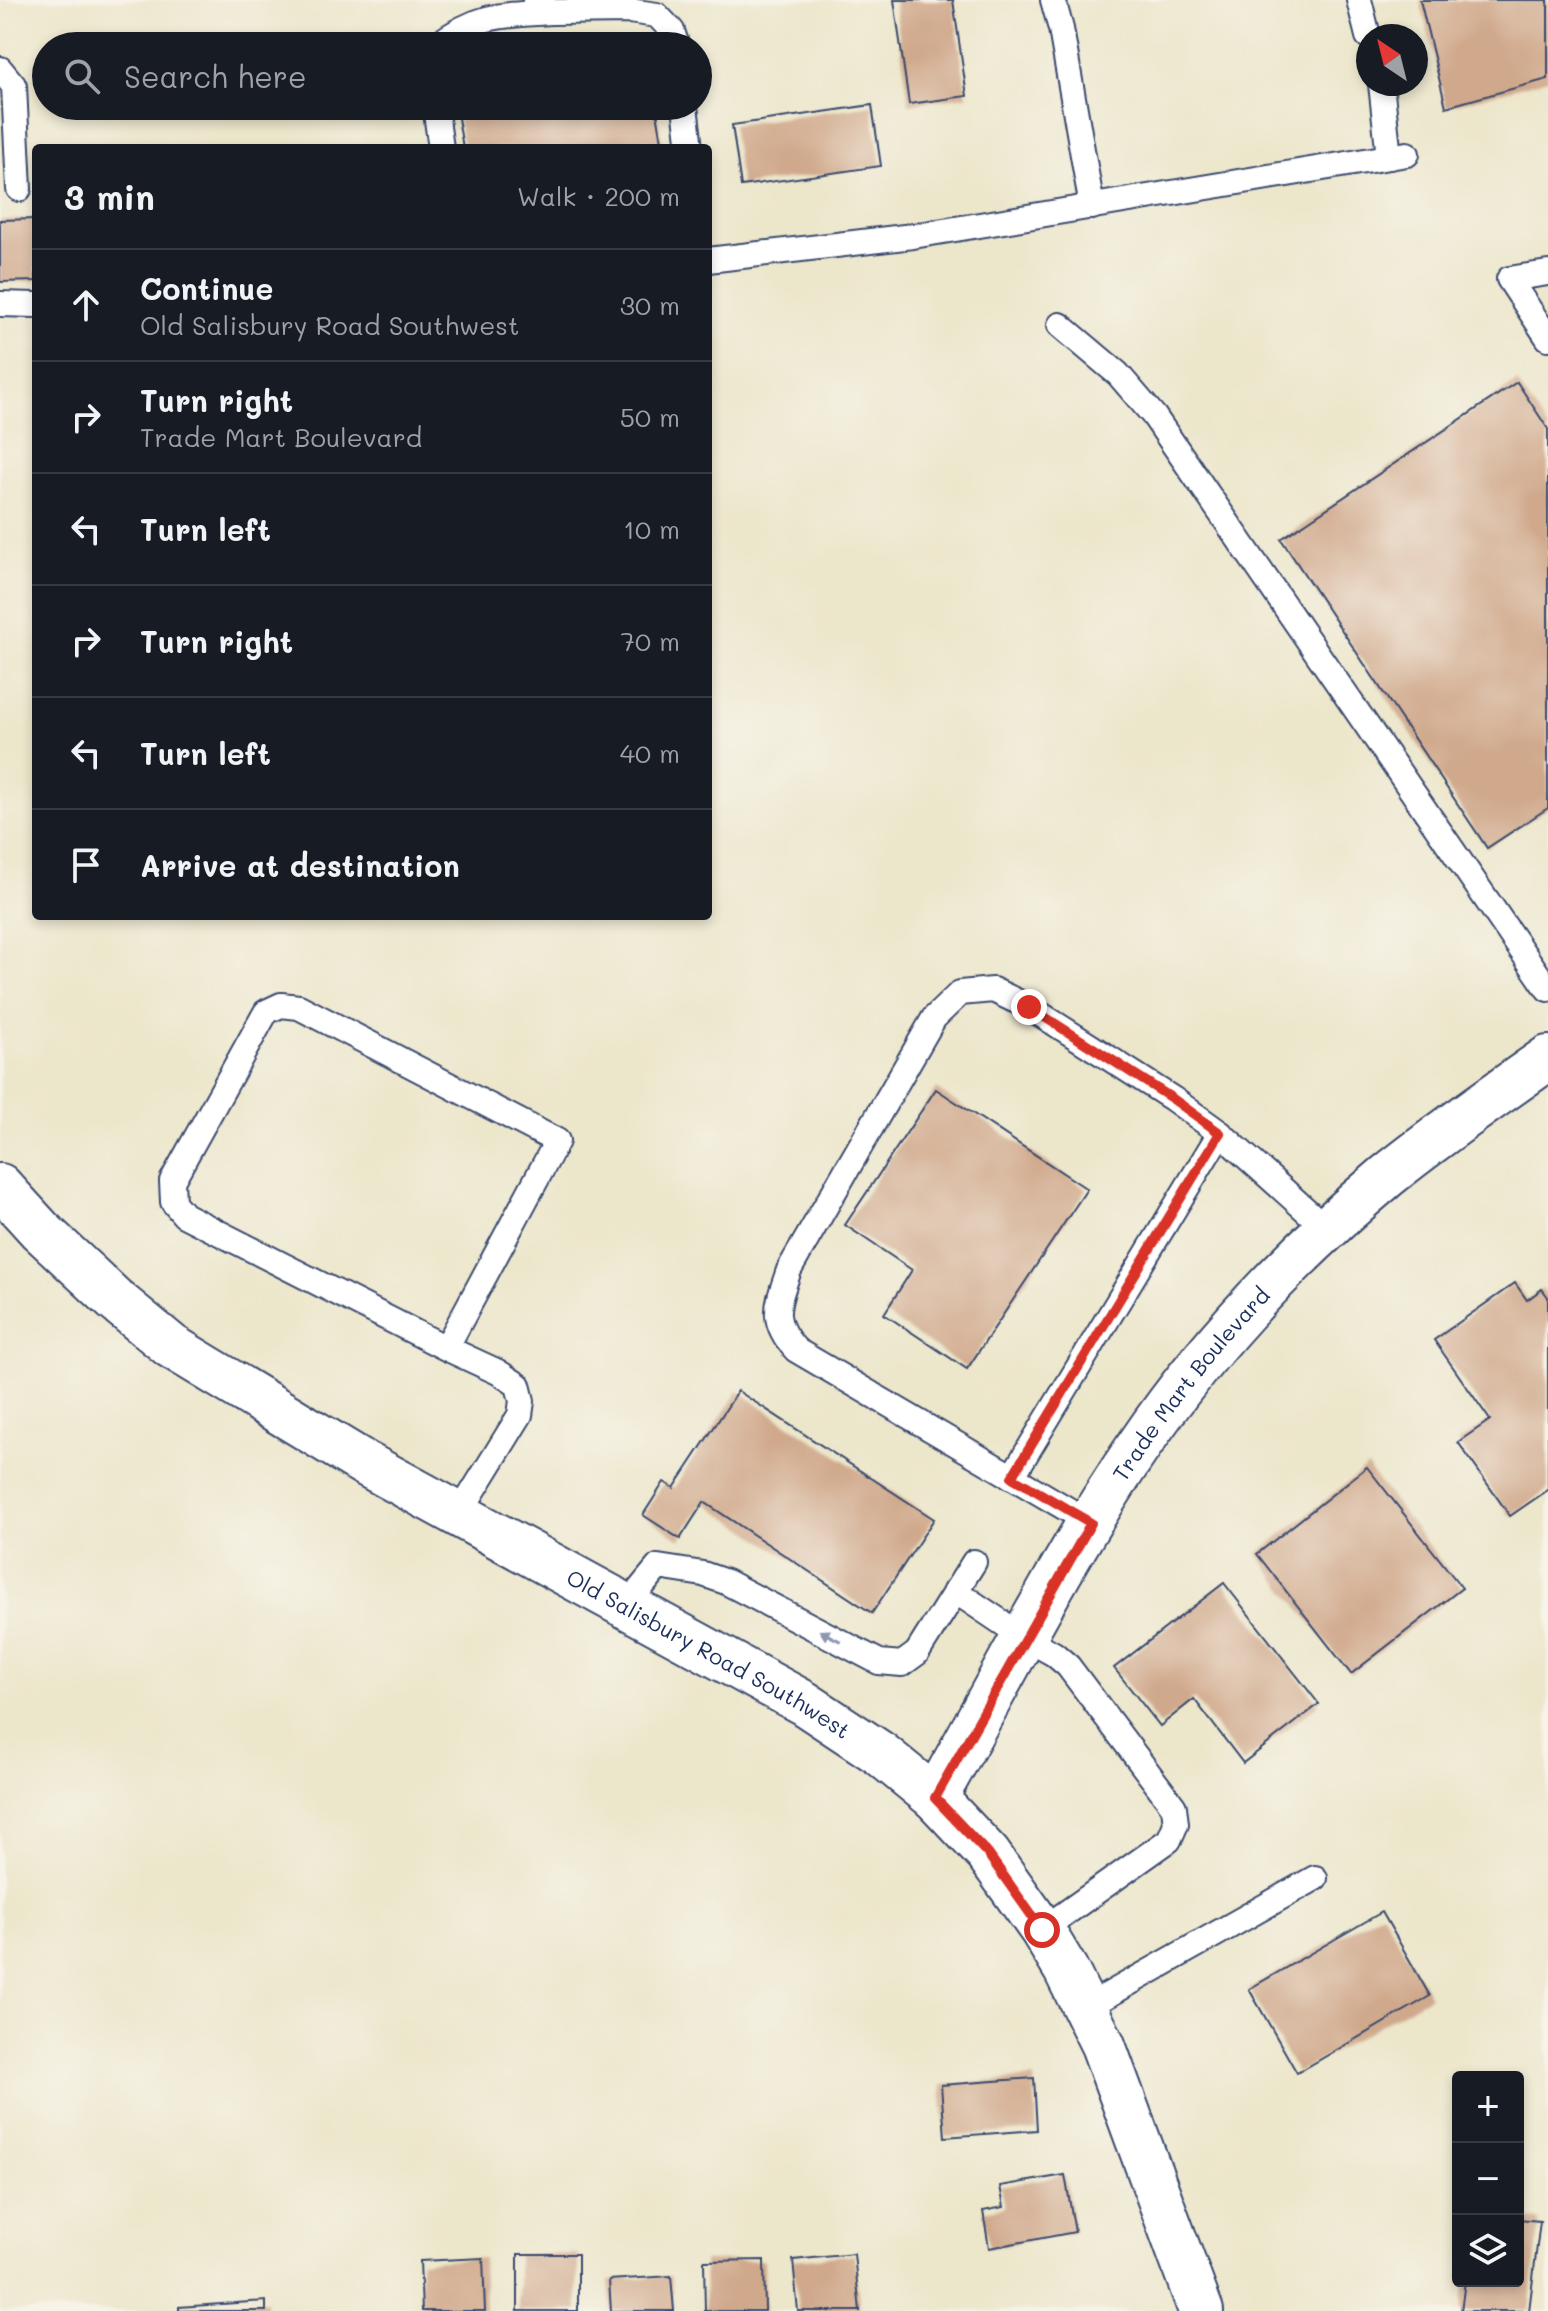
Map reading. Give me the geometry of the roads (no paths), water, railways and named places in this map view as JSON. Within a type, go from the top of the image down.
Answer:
[{"type":"street","name":"Trade Mart Boulevard","points":[[935,1798],[1091,1523],[1138,1446],[1192,1375],[1256,1300],[1327,1229],[1448,1128],[1548,1058]]},
{"type":"street","name":"Old Salisbury Road Southwest","points":[[0,1186],[40,1230],[103,1290],[171,1346],[364,1463],[804,1703],[881,1754],[935,1798],[988,1854],[1042,1930],[1085,2008],[1103,2045],[1201,2311]]},
{"type":"lane","points":[[1053,0],[1061,29],[1092,207]]},
{"type":"lane","points":[[1359,0],[1365,24]]},
{"type":"lane","points":[[453,32],[495,15],[543,6],[657,15],[672,32]]},
{"type":"lane","points":[[0,69],[14,86],[19,189]]},
{"type":"lane","points":[[712,260],[913,236],[1398,156],[1384,96]]},
{"type":"lane","points":[[437,120],[440,144]]},
{"type":"lane","points":[[687,120],[690,144]]},
{"type":"lane","points":[[1548,273],[1509,279],[1548,338]]},
{"type":"lane","points":[[0,304],[32,305]]},
{"type":"lane","points":[[1060,325],[1118,374],[1154,416],[1548,989]]},
{"type":"lane","points":[[1091,1523],[796,1350],[780,1332],[777,1306],[789,1270],[934,1018],[960,993],[993,990],[1042,1016],[1173,1099],[1220,1133],[1327,1229]]},
{"type":"lane","points":[[446,1348],[557,1141],[299,1007],[281,1005],[266,1012],[172,1181],[173,1202],[184,1215],[446,1348],[498,1372],[518,1385],[522,1401],[520,1415],[459,1514]]},
{"type":"lane","points":[[1012,1477],[1220,1133]]},
{"type":"lane","points":[[626,1606],[658,1567],[672,1568],[726,1582],[879,1662],[902,1664],[917,1653],[974,1562]]},
{"type":"lane","points":[[955,1591],[1068,1666],[1174,1807],[1176,1824],[1169,1840],[1042,1930]]},
{"type":"lane","points":[[1085,2008],[1315,1878]]}]
